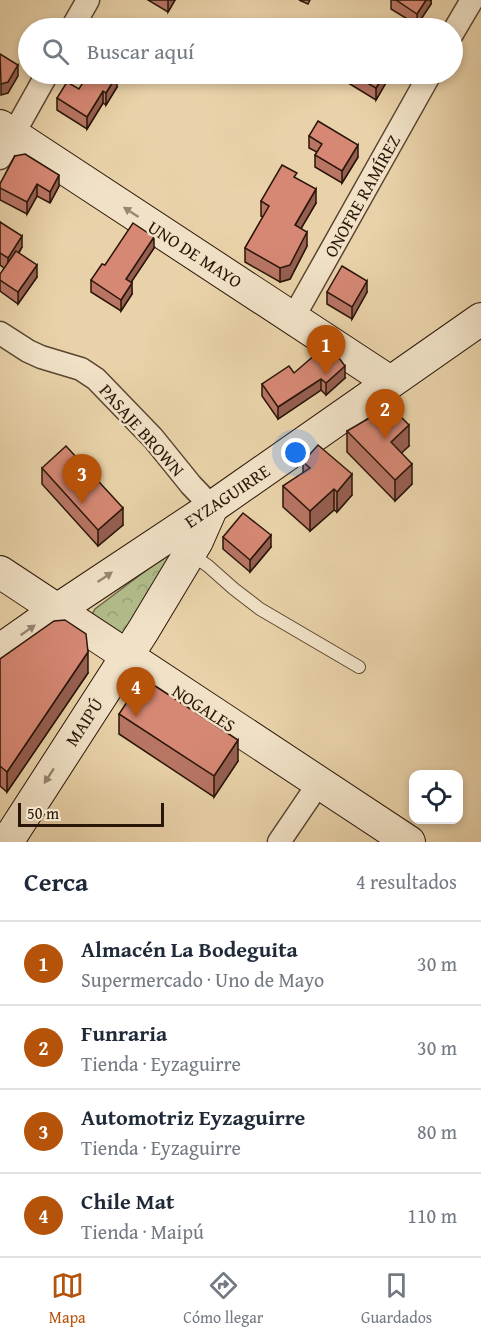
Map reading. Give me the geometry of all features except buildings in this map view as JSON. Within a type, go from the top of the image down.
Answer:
[{"type":"street","points":[[78,18],[88,0]]},
{"type":"street","points":[[462,18],[472,0]]},
{"type":"street","points":[[4,139],[40,84]]},
{"type":"street","name":"ONOFRE RAMÍREZ","points":[[293,318],[424,84]]},
{"type":"street","name":"UNO DE MAYO","points":[[4,139],[293,318],[390,382]]},
{"type":"street","name":"EYZAGUIRRE","points":[[0,650],[212,507],[481,319]]},
{"type":"street","name":"PASAJE BROWN","points":[[0,333],[41,357],[81,369],[96,379],[153,438],[212,507]]},
{"type":"street","name":"MAIPÚ","points":[[7,842],[190,554],[204,529],[212,507]]},
{"type":"street","name":"NOGALES","points":[[0,572],[409,842]]},
{"type":"street","points":[[279,842],[319,783]]},
{"type":"lane","points":[[190,554],[260,609],[359,667]]},
{"type":"green space","points":[[173,550],[126,639],[91,616],[95,609]]},
{"type":"place","name":"Almacén La Bodeguita","points":[[326,375]]},
{"type":"place","name":"Funraria","points":[[385,439]]},
{"type":"place","name":"Automotriz Eyzaguirre","points":[[82,504]]},
{"type":"place","name":"Chile Mat","points":[[136,717]]}]
